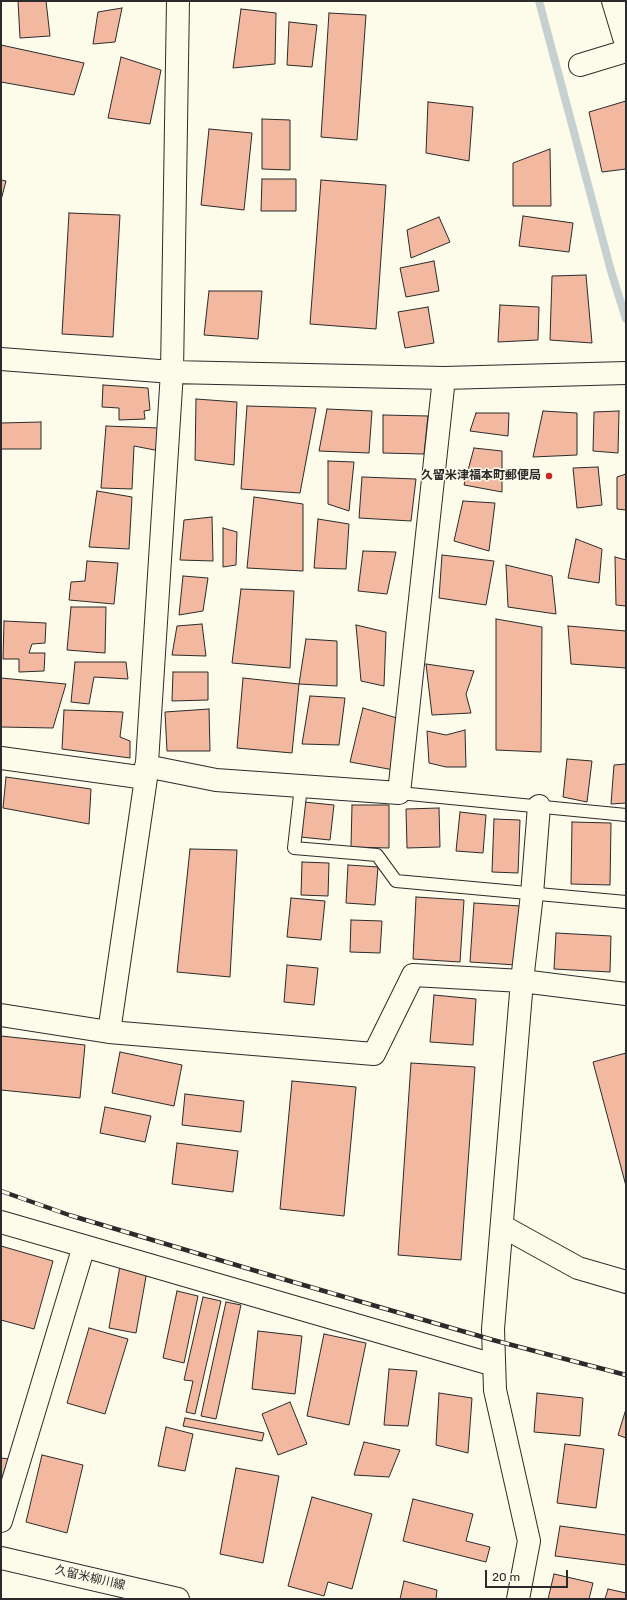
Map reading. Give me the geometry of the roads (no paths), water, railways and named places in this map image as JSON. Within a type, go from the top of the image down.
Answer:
[{"type":"street","points":[[109,1032],[146,772],[172,372],[178,1]]},
{"type":"street","points":[[613,1],[626,44]]},
{"type":"street","points":[[580,65],[626,51]]},
{"type":"street","points":[[1,359],[172,372],[444,378],[626,373]]},
{"type":"street","points":[[1,758],[216,780],[399,793],[444,378]]},
{"type":"street","points":[[518,1599],[529,1541],[495,1390],[493,1329],[522,981],[532,894],[539,806]]},
{"type":"street","points":[[1,1015],[109,1032],[374,1054],[413,975],[522,981],[626,994]]},
{"type":"street","points":[[1,1222],[494,1365]]},
{"type":"street","points":[[502,1226],[578,1268],[626,1282]]},
{"type":"street","points":[[1,1522],[84,1246]]},
{"type":"street","name":"久留米柳川線","points":[[1,1558],[178,1599]]},
{"type":"lane","points":[[301,786],[294,848],[377,855],[396,881],[626,902]]},
{"type":"lane","points":[[399,793],[626,815]]},
{"type":"waterway","points":[[539,1],[611,271],[626,319]]},
{"type":"railway","points":[[1,1191],[69,1215],[293,1282],[493,1340],[626,1375]]},
{"type":"place","name":"久留米津福本町郵便局","points":[[549,476]]}]
